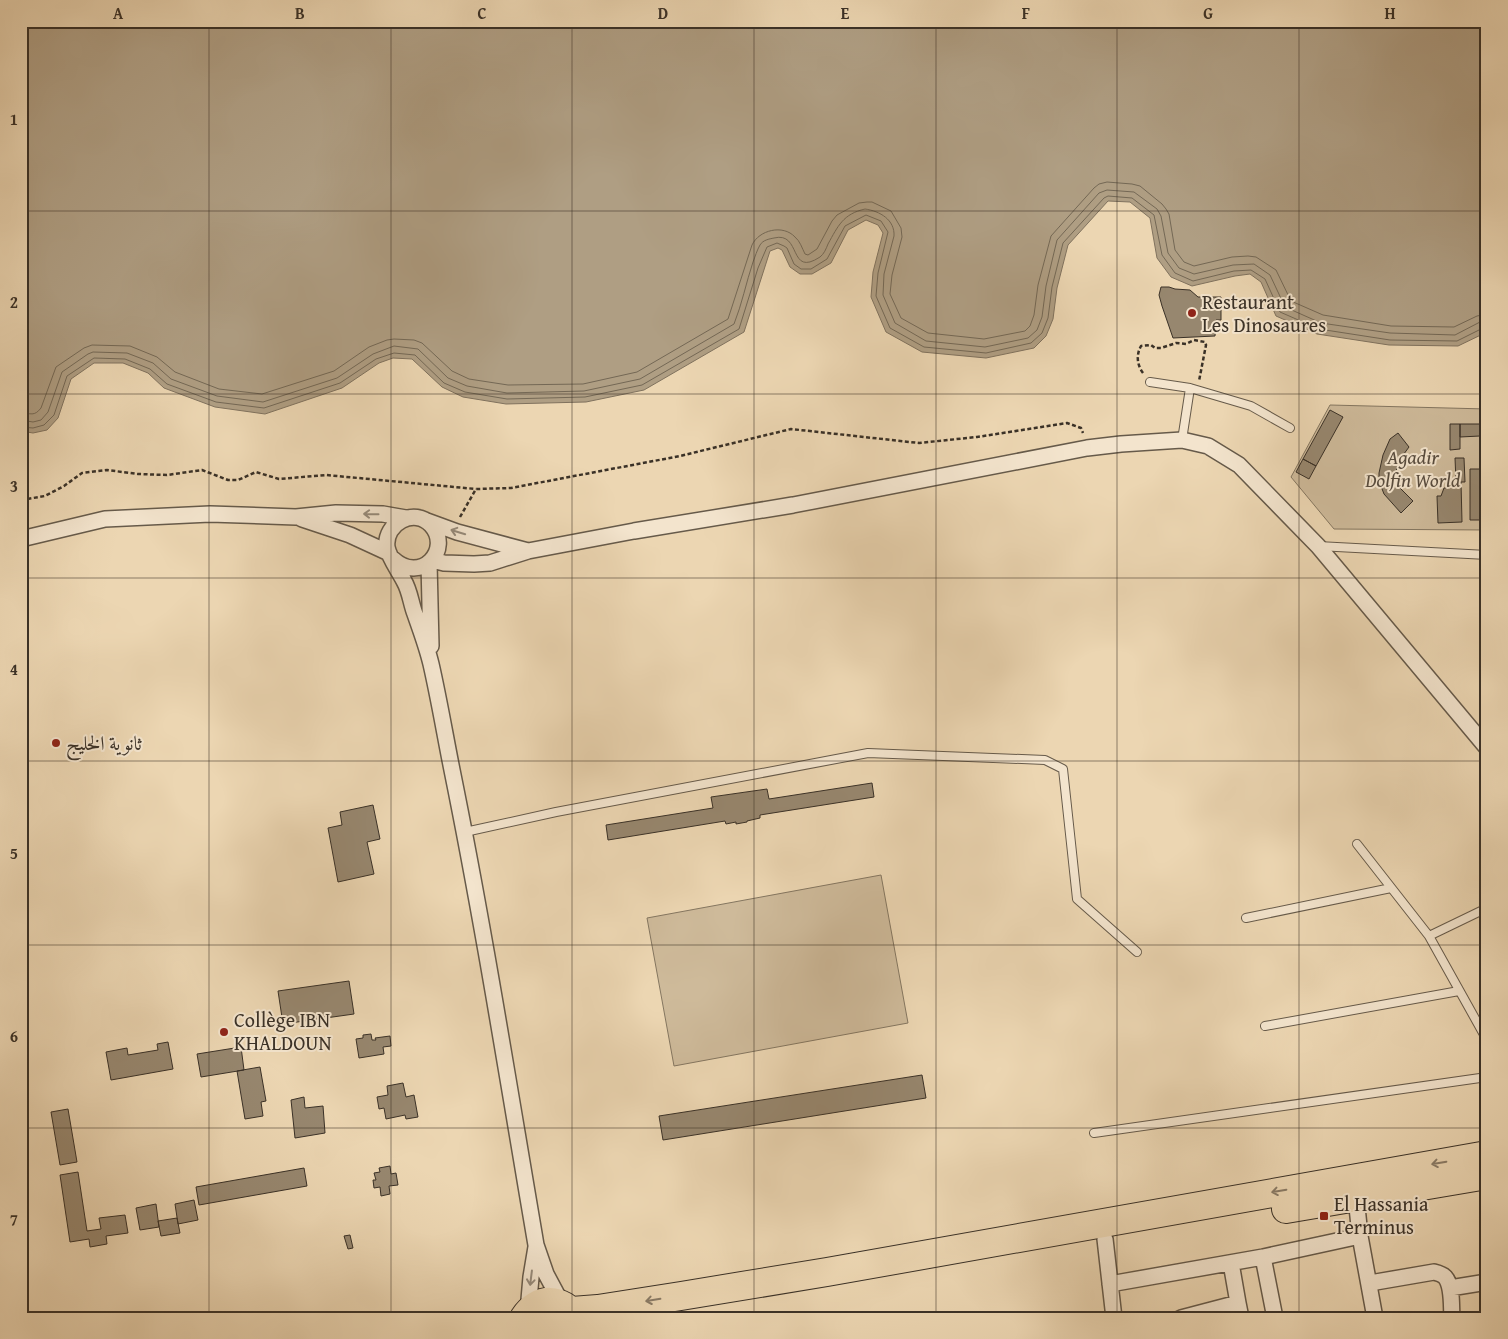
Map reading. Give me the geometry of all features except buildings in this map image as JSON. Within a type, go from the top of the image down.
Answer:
[{"type":"highway","points":[[526,1314],[538,1304],[550,1302],[570,1311],[663,1299],[827,1272],[1487,1155]]},
{"type":"highway","points":[[664,1318],[693,1310],[978,1260],[1487,1175]]},
{"type":"street","points":[[430,561],[474,564],[490,562],[528,551],[634,531],[793,505],[1087,448],[1182,440],[1208,446],[1239,465],[1318,546],[1487,748]]},
{"type":"street","points":[[21,539],[105,519],[210,514],[296,517],[336,513],[383,514],[406,518],[414,517],[457,532],[528,551]]},
{"type":"street","points":[[296,517],[350,535],[391,556],[404,567],[410,569],[417,568],[430,561],[436,554],[438,540],[433,526],[427,521]]},
{"type":"street","points":[[406,518],[394,525],[387,538],[391,556],[407,586],[410,601],[431,663],[465,832],[536,1245],[546,1274],[570,1311]]},
{"type":"street","points":[[430,561],[431,663]]},
{"type":"street","points":[[1356,1197],[1360,1236],[1375,1318]]},
{"type":"street","points":[[1110,1284],[1263,1257],[1360,1236]]},
{"type":"street","points":[[1105,1239],[1114,1318]]},
{"type":"street","points":[[526,1314],[536,1245]]},
{"type":"street","points":[[1263,1257],[1275,1318]]},
{"type":"street","points":[[1181,1318],[1239,1310],[1231,1263]]},
{"type":"street","points":[[1370,1283],[1434,1272],[1441,1274],[1446,1278],[1450,1288],[1452,1318]]},
{"type":"street","points":[[1450,1288],[1487,1282]]},
{"type":"lane","points":[[1150,382],[1194,389],[1251,406],[1290,428]]},
{"type":"lane","points":[[1182,440],[1194,389]]},
{"type":"lane","points":[[1318,546],[1487,555]]},
{"type":"lane","points":[[465,832],[556,812],[868,752],[1045,760],[1063,769],[1077,899],[1137,952]]},
{"type":"lane","points":[[1357,844],[1429,936],[1487,1040]]},
{"type":"lane","points":[[1246,918],[1391,888]]},
{"type":"lane","points":[[1429,936],[1487,908]]},
{"type":"lane","points":[[1265,1026],[1459,991]]},
{"type":"lane","points":[[1094,1132],[1487,1076]]},
{"type":"path","points":[[1150,382],[1138,366],[1140,346],[1150,345],[1161,348],[1176,342],[1186,344],[1194,340],[1200,340],[1206,345],[1206,350],[1194,389]]},
{"type":"path","points":[[21,498],[45,496],[64,486],[82,473],[107,470],[167,475],[202,470],[228,480],[238,480],[256,472],[279,479],[326,475],[476,489],[511,488],[680,456],[792,429],[919,442],[977,437],[1067,423],[1082,428],[1087,448]]},
{"type":"path","points":[[458,521],[476,489]]},
{"type":"green space","name":"Agadir Dolfin World","points":[[1330,405],[1487,409],[1487,530],[1334,529],[1291,477]]},
{"type":"green space","points":[[881,875],[908,1023],[674,1066],[647,918]]},
{"type":"water","points":[[21,21],[1487,21],[1487,332],[1458,346],[1389,345],[1317,334],[1276,316],[1261,282],[1250,274],[1192,286],[1171,277],[1157,258],[1150,218],[1130,202],[1108,201],[1068,245],[1057,288],[1053,319],[1046,336],[1034,348],[986,358],[922,352],[886,332],[871,297],[873,272],[883,233],[878,225],[866,220],[848,230],[831,263],[812,274],[800,274],[790,267],[782,250],[778,248],[770,251],[744,332],[644,390],[586,402],[506,404],[463,397],[442,387],[412,359],[393,358],[379,363],[342,388],[265,414],[215,407],[164,388],[148,373],[123,363],[94,363],[71,379],[58,418],[47,430],[33,433],[21,431]]},
{"type":"place","name":"Restaurant Les Dinosaures","points":[[1192,313]]},
{"type":"place","name":"ثانوية الخليج","points":[[56,743]]},
{"type":"place","name":"Collège IBN KHALDOUN","points":[[224,1032]]},
{"type":"place","name":"El Hassania Terminus","points":[[1324,1216]]}]
